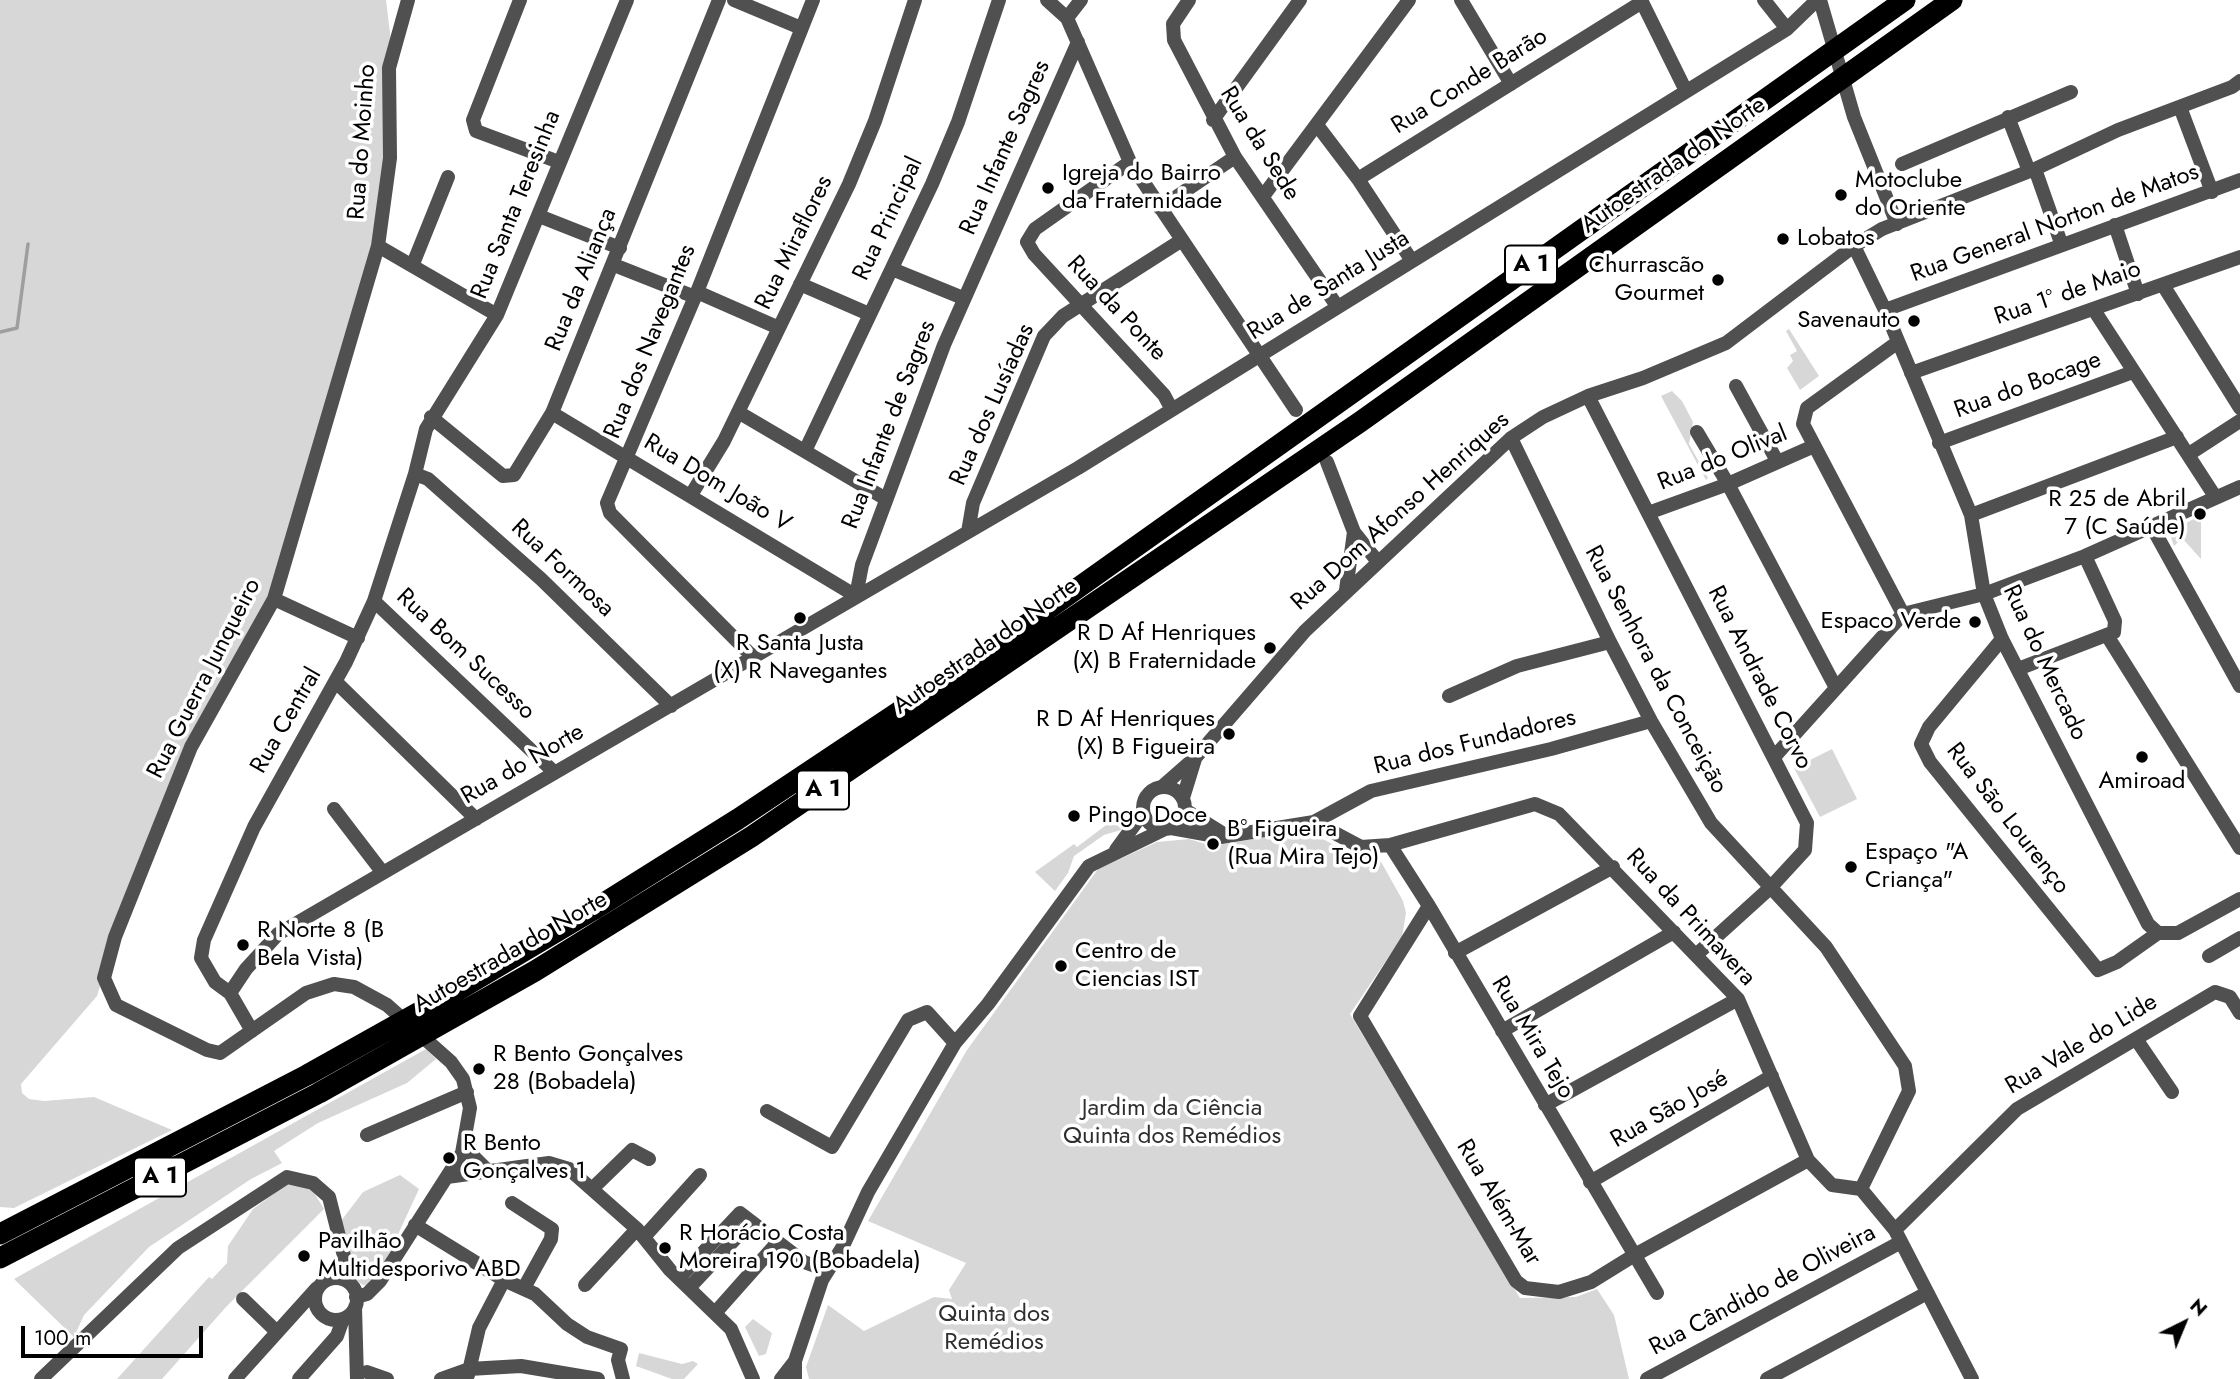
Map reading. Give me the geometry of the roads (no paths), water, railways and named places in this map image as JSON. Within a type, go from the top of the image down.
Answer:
[{"type":"highway","name":"Autoestrada do Norte","points":[[0,1234],[307,1075],[450,995],[667,865],[906,708],[1905,0]]},
{"type":"highway","name":"Autoestrada do Norte","points":[[0,1258],[319,1093],[463,1013],[710,863],[979,684],[1360,422],[1952,0]]},
{"type":"street","name":"Rua do Moinho","points":[[379,246],[390,158],[389,68],[408,0]]},
{"type":"street","points":[[520,0],[473,120],[476,131],[559,162]]},
{"type":"street","name":"Rua Santa Teresinha","points":[[431,417],[497,315],[627,0]]},
{"type":"street","name":"Rua da Aliança","points":[[431,417],[503,476],[514,475],[552,413],[719,0]]},
{"type":"street","points":[[734,0],[801,28]]},
{"type":"street","name":"Rua dos Navegantes","points":[[752,656],[610,513],[607,503],[629,457],[696,295],[813,0]]},
{"type":"street","name":"Rua Miraflores","points":[[691,495],[738,412],[875,121],[915,0]]},
{"type":"street","name":"Rua Principal","points":[[805,451],[892,269],[958,122],[999,0]]},
{"type":"street","points":[[1047,0],[1067,18],[1130,162],[1296,410]]},
{"type":"street","points":[[1067,18],[1081,0]]},
{"type":"street","name":"Rua da Sede","points":[[1189,0],[1173,24],[1174,40],[1213,120],[1235,157],[1264,195],[1337,306]]},
{"type":"street","points":[[1213,120],[1300,0]]},
{"type":"street","points":[[1264,195],[1409,0]]},
{"type":"street","points":[[1461,0],[1511,84]]},
{"type":"street","points":[[1764,0],[1787,29]]},
{"type":"street","points":[[1641,1],[1686,91]]},
{"type":"street","name":"Rua Conde Barão","points":[[1358,179],[1641,1]]},
{"type":"street","points":[[1821,4],[1854,117],[1896,223]]},
{"type":"street","name":"Rua de Santa Justa","points":[[856,596],[1078,468],[1787,29],[1821,4]]},
{"type":"street","name":"Rua Infante Sagres","points":[[975,272],[1078,42]]},
{"type":"street","name":"Rua Dom Afonso Henriques","points":[[1163,786],[1196,757],[1305,631],[1346,590],[1511,438],[1543,417],[1588,396],[1726,343],[1854,246],[1896,223],[2032,170],[2118,130],[2232,87],[2240,81]]},
{"type":"street","points":[[1902,164],[2071,92]]},
{"type":"street","points":[[2180,107],[2212,192]]},
{"type":"street","points":[[2008,117],[2062,243]]},
{"type":"street","points":[[1317,125],[1358,179],[1412,261]]},
{"type":"street","points":[[1160,208],[1235,157]]},
{"type":"street","name":"Rua da Ponte","points":[[1130,162],[1035,229],[1027,242],[1164,395],[1171,408]]},
{"type":"street","points":[[413,264],[448,177]]},
{"type":"street","name":"Rua General Norton de Matos","points":[[1885,310],[2240,180]]},
{"type":"street","points":[[539,216],[620,248]]},
{"type":"street","points":[[2115,225],[2138,294]]},
{"type":"street","name":"Rua dos Lusíadas","points":[[968,532],[973,503],[1044,336],[1081,304],[1182,240]]},
{"type":"street","points":[[379,246],[497,315]]},
{"type":"street","name":"Rua Guerra Junqueiro","points":[[252,1031],[220,1053],[207,1050],[116,1005],[104,978],[115,937],[191,747],[274,599],[379,246]]},
{"type":"street","name":"Rua do Mercado","points":[[1854,246],[1885,310],[1971,515],[1984,594],[2003,639],[2148,924],[2158,933]]},
{"type":"street","name":"Rua 1º de Maio","points":[[1911,373],[2240,257]]},
{"type":"street","points":[[614,265],[779,328]]},
{"type":"street","points":[[892,269],[963,298]]},
{"type":"street","name":"Rua Infante de Sagres","points":[[856,596],[862,565],[886,499],[975,272]]},
{"type":"street","points":[[800,284],[869,314]]},
{"type":"street","points":[[2163,285],[2240,408]]},
{"type":"street","points":[[2094,310],[2216,498]]},
{"type":"street","points":[[1898,342],[1807,408],[1802,424],[1903,614]]},
{"type":"street","name":"Rua do Bocage","points":[[1939,443],[2133,372]]},
{"type":"street","points":[[1737,386],[1777,461]]},
{"type":"street","name":"Rua Andrade Corvo","points":[[1588,396],[1807,822],[1805,850],[1770,888],[1696,955]]},
{"type":"street","points":[[738,412],[886,499]]},
{"type":"street","name":"Rua Dom João V","points":[[552,413],[856,596]]},
{"type":"street","name":"Rua Central","points":[[252,1031],[230,993],[215,982],[201,958],[204,940],[272,792],[336,682],[358,638],[374,601],[431,417]]},
{"type":"street","points":[[2189,454],[2240,421]]},
{"type":"street","points":[[1697,432],[1728,484],[1836,688]]},
{"type":"street","points":[[1971,515],[2177,437]]},
{"type":"street","name":"Rua Senhora da Conceição","points":[[1511,438],[1610,642],[1651,721],[1711,824],[1826,947],[1905,1066],[1909,1091],[1861,1189]]},
{"type":"street","name":"Rua do Olival","points":[[1648,513],[1728,484],[1814,446]]},
{"type":"street","points":[[1327,462],[1354,531],[1378,562]]},
{"type":"street","name":"Rua Formosa","points":[[415,474],[428,479],[541,579],[671,706]]},
{"type":"street","points":[[1775,757],[1903,614],[1984,594],[2085,556],[2240,487]]},
{"type":"street","points":[[2152,527],[2240,686]]},
{"type":"street","points":[[1346,590],[1354,531]]},
{"type":"street","points":[[2018,669],[2108,637],[2114,632],[2115,621],[2085,556]]},
{"type":"street","name":"Rua do Norte","points":[[230,993],[246,969],[278,934],[671,706],[752,656],[805,630],[856,596]]},
{"type":"street","points":[[274,599],[358,638]]},
{"type":"street","name":"Rua Bom Sucesso","points":[[374,601],[554,772]]},
{"type":"street","points":[[2108,637],[2240,848]]},
{"type":"street","name":"Rua São Lourenço","points":[[2003,639],[1929,727],[1921,744],[2098,970],[2117,962],[2158,933]]},
{"type":"street","points":[[1449,696],[1517,666],[1610,642]]},
{"type":"street","points":[[336,682],[476,819]]},
{"type":"street","name":"Rua dos Fundadores","points":[[1314,822],[1371,791],[1551,750],[1651,721]]},
{"type":"street","name":"Rua Dom Afonso Henriques","points":[[1184,804],[1196,757]]},
{"type":"street","points":[[1115,851],[1143,813],[1147,794],[1163,786],[1174,789],[1184,804],[1211,828],[1230,835]]},
{"type":"street","points":[[794,1379],[795,1361],[827,1270],[842,1248],[868,1192],[955,1043],[988,1004],[1089,866],[1115,851],[1168,829],[1183,818],[1184,804]]},
{"type":"street","name":"Rua da Primavera","points":[[1314,822],[1361,847],[1390,845],[1535,804],[1559,814],[1738,999],[1808,1160],[1832,1185],[1861,1189]]},
{"type":"street","points":[[334,809],[383,873]]},
{"type":"street","points":[[1143,813],[1151,825],[1214,837],[1314,822]]},
{"type":"street","name":"Rua Mira Tejo","points":[[1390,845],[1429,906],[1657,1293]]},
{"type":"street","points":[[1455,953],[1613,867]]},
{"type":"street","points":[[2158,933],[2178,933],[2240,899]]},
{"type":"street","name":"Rua Além-Mar","points":[[1429,906],[1360,1016],[1516,1280],[1525,1288],[1559,1292],[1591,1282],[1808,1160]]},
{"type":"street","points":[[1502,1031],[1674,932]]},
{"type":"street","points":[[2209,956],[2240,938]]},
{"type":"street","points":[[252,1031],[306,993],[334,984],[354,987],[387,1005],[439,1049],[451,1062],[467,1092],[470,1108],[462,1153],[447,1177],[380,1281],[356,1302],[343,1319],[337,1336],[299,1379]]},
{"type":"street","name":"Rua Vale do Lide","points":[[1898,1236],[2017,1109],[2215,992],[2230,997],[2240,1013]]},
{"type":"street","points":[[1545,1105],[1738,999]]},
{"type":"street","points":[[767,1111],[832,1147],[908,1020],[927,1012],[955,1043]]},
{"type":"street","points":[[2136,1039],[2172,1092]]},
{"type":"street","name":"Rua São José","points":[[1590,1182],[1772,1076]]},
{"type":"street","points":[[367,1135],[467,1092]]},
{"type":"street","points":[[466,1138],[473,1157],[488,1171]]},
{"type":"street","points":[[593,1188],[632,1150],[649,1159]]},
{"type":"street","points":[[447,1177],[549,1163],[569,1169],[641,1233],[684,1283],[731,1329],[753,1379]]},
{"type":"street","points":[[585,1285],[701,1175]]},
{"type":"street","points":[[41,1379],[178,1248],[287,1177],[313,1183],[329,1197],[345,1260],[342,1279]]},
{"type":"street","points":[[1861,1189],[1898,1236],[1972,1379]]},
{"type":"street","points":[[512,1203],[552,1229],[551,1239],[524,1288]]},
{"type":"street","points":[[684,1283],[746,1218],[804,1262],[827,1270]]},
{"type":"street","points":[[415,1225],[544,1300],[567,1324],[587,1337],[621,1349],[618,1360],[599,1379],[522,1366],[441,1379]]},
{"type":"street","name":"Rua Cândido de Oliveira","points":[[1647,1379],[1898,1236]]},
{"type":"street","points":[[715,1313],[778,1242]]},
{"type":"street","points":[[235,1379],[320,1285],[330,1279],[342,1279],[352,1286],[356,1302],[362,1376],[387,1379]]},
{"type":"street","points":[[468,1374],[479,1328],[504,1279]]},
{"type":"street","points":[[320,1285],[315,1296],[316,1308],[330,1320],[343,1319]]},
{"type":"street","points":[[1767,1379],[1927,1293]]},
{"type":"street","points":[[243,1299],[277,1332]]},
{"type":"street","points":[[618,1360],[624,1379]]},
{"type":"street","points":[[781,1379],[795,1361]]},
{"type":"waterway","points":[[0,332],[17,328],[28,244]]},
{"type":"place","name":"Igreja do Bairro da Fraternidade","points":[[1048,188]]},
{"type":"place","name":"Motoclube do Oriente","points":[[1841,195]]},
{"type":"place","name":"Lobatos","points":[[1783,239]]},
{"type":"place","name":"Churrascão Gourmet","points":[[1718,280]]},
{"type":"place","name":"Savenauto","points":[[1914,321]]},
{"type":"place","name":"R 25 de Abril 7 (C Saúde)","points":[[2200,514]]},
{"type":"place","name":"R Santa Justa (X) R Navegantes","points":[[800,618]]},
{"type":"place","name":"Espaco Verde","points":[[1975,622]]},
{"type":"place","name":"R D Af Henriques (X) B Fraternidade","points":[[1270,648]]},
{"type":"place","name":"R D Af Henriques (X) B Figueira","points":[[1229,734]]},
{"type":"place","name":"Amiroad","points":[[2142,757]]},
{"type":"place","name":"Pingo Doce","points":[[1074,816]]},
{"type":"place","name":"Bº Figueira (Rua Mira Tejo)","points":[[1213,844]]},
{"type":"place","name":"Espaço \"A Criança\"","points":[[1851,867]]},
{"type":"place","name":"R Norte 8 (B Bela Vista)","points":[[243,945]]},
{"type":"place","name":"Centro de Ciencias IST","points":[[1061,966]]},
{"type":"place","name":"R Bento Gonçalves 28 (Bobadela)","points":[[479,1069]]},
{"type":"place","name":"R Bento Gonçalves 1","points":[[449,1158]]},
{"type":"place","name":"R Horácio Costa Moreira 190 (Bobadela)","points":[[665,1248]]},
{"type":"place","name":"Pavilhão Multidesporivo ABD","points":[[304,1256]]},
{"type":"park label","name":"Jardim da Ciência Quinta dos Remédios","points":[[1172,1123]]},
{"type":"park label","name":"Quinta dos Remédios","points":[[994,1329]]}]
